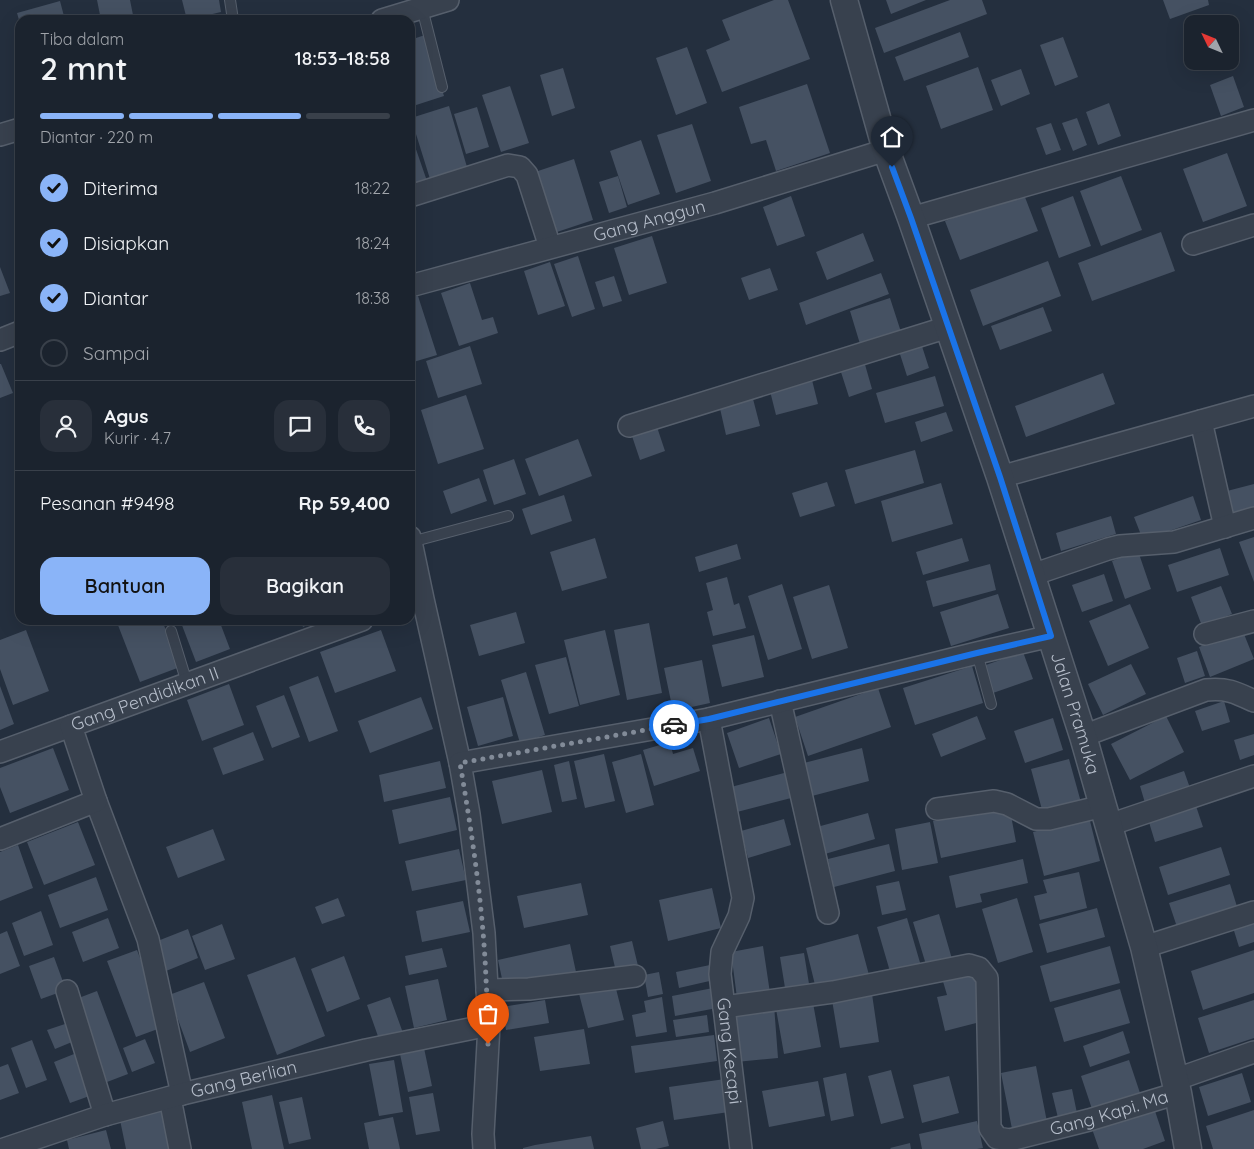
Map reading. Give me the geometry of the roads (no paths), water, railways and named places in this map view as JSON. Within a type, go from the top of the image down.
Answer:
[{"type":"street","points":[[399,15],[448,0]]},
{"type":"street","name":"Jalan Pramuka","points":[[844,0],[886,150],[1000,477],[1083,736],[1144,947],[1188,1149]]},
{"type":"street","points":[[911,218],[1254,120]]},
{"type":"street","points":[[0,135],[15,130]]},
{"type":"street","name":"Gang Anggun","points":[[415,285],[715,203],[886,150]]},
{"type":"street","points":[[415,194],[508,165],[520,167],[527,175],[550,247]]},
{"type":"street","points":[[1193,244],[1254,225]]},
{"type":"street","points":[[629,426],[948,327]]},
{"type":"street","points":[[0,340],[15,334]]},
{"type":"street","points":[[1000,477],[1254,406]]},
{"type":"street","points":[[1201,421],[1225,527]]},
{"type":"street","points":[[1032,575],[1108,549],[1120,546],[1174,542],[1254,518]]},
{"type":"street","points":[[416,602],[460,763],[469,814],[484,933],[489,1026],[483,1134],[484,1149]]},
{"type":"street","points":[[1205,634],[1254,621]]},
{"type":"street","name":"Gang Pendidikan II","points":[[180,1149],[176,1096],[148,939],[96,800],[71,726],[348,625]]},
{"type":"street","points":[[460,763],[709,719],[1051,636]]},
{"type":"street","points":[[1083,736],[1206,690],[1220,689],[1236,692],[1254,701]]},
{"type":"street","points":[[780,701],[828,913]]},
{"type":"street","name":"Gang Kecapi","points":[[709,719],[743,898],[739,916],[722,952],[720,974],[742,1149]]},
{"type":"street","points":[[0,752],[71,726]]},
{"type":"street","points":[[937,809],[994,802],[1007,804],[1036,819],[1106,816],[1254,776]]},
{"type":"street","points":[[0,839],[96,800]]},
{"type":"street","points":[[1144,947],[1254,912]]},
{"type":"street","name":"Gang Kapi. Ma","points":[[724,1007],[833,992],[969,965],[978,968],[987,978],[990,1128],[997,1138],[1010,1140],[1089,1120],[1176,1087],[1254,1052]]},
{"type":"street","points":[[486,990],[529,989],[635,976]]},
{"type":"street","points":[[67,991],[105,1115]]},
{"type":"street","name":"Gang Berlian","points":[[4,1149],[105,1115],[176,1096],[366,1050],[489,1026]]},
{"type":"lane","points":[[230,0],[232,15]]},
{"type":"lane","points":[[422,8],[442,87]]},
{"type":"lane","points":[[415,539],[508,516]]},
{"type":"lane","points":[[171,631],[187,683]]},
{"type":"lane","points":[[977,653],[991,704]]}]
